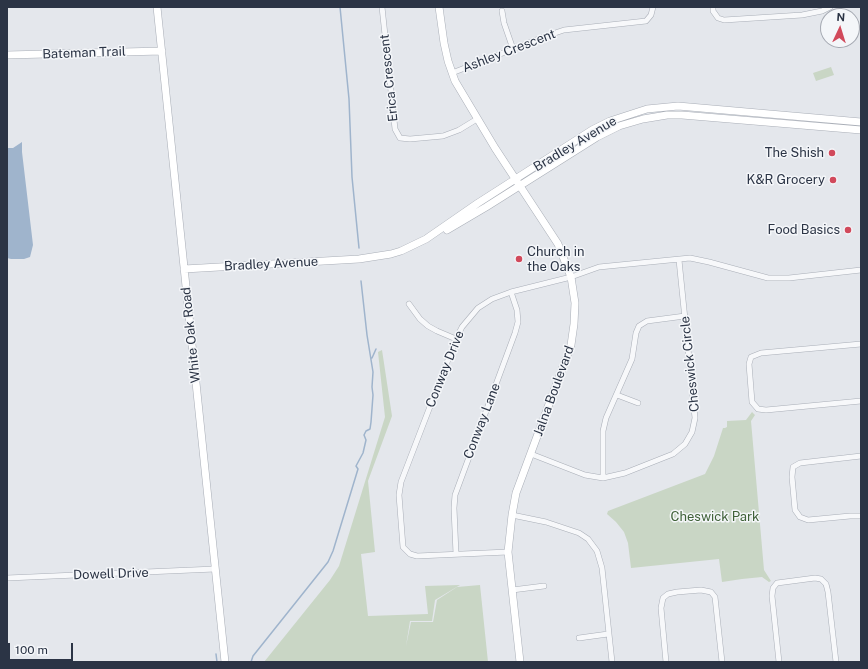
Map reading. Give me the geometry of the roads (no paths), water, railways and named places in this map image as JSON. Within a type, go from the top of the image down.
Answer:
[{"type":"street","name":"White Oak Road","points":[[157,7],[225,662]]},
{"type":"street","name":"Erica Crescent","points":[[382,7],[395,129],[400,138],[410,139],[443,136],[459,130],[477,119]]},
{"type":"street","name":"Jalna Boulevard","points":[[439,7],[444,43],[452,73],[458,87],[558,244],[571,277],[575,303],[571,345],[516,493],[512,515],[508,552],[520,662]]},
{"type":"street","name":"Ashley Crescent","points":[[452,73],[564,30],[646,21],[651,16],[653,7]]},
{"type":"street","points":[[713,7],[713,11],[718,18],[724,20],[802,15],[822,11],[830,7]]},
{"type":"street","points":[[502,11],[504,23],[513,49]]},
{"type":"street","name":"Bateman Trail","points":[[7,55],[162,50]]},
{"type":"street","name":"Bradley Avenue","points":[[184,269],[369,258],[401,251],[446,230],[592,130],[610,120],[648,109],[685,107],[861,122]]},
{"type":"street","name":"Bradley Avenue","points":[[518,182],[597,137],[631,122],[654,117],[682,115],[861,130]]},
{"type":"street","name":"Conway Drive","points":[[508,552],[417,556],[410,554],[403,547],[399,495],[401,482],[456,339],[462,327],[478,308],[492,299],[511,292],[571,277],[599,267],[690,258],[751,274],[779,279],[861,270]]},
{"type":"street","name":"Cheswick Circle","points":[[531,454],[585,475],[603,478],[625,473],[673,454],[684,444],[692,432],[695,418],[695,403],[679,260]]},
{"type":"street","name":"Conway Lane","points":[[456,554],[454,508],[456,495],[518,322],[517,310],[511,292]]},
{"type":"street","points":[[409,304],[420,319],[428,326],[456,339]]},
{"type":"street","points":[[603,478],[603,431],[606,418],[632,358],[636,333],[639,326],[647,321],[685,316]]},
{"type":"street","points":[[861,344],[761,353],[751,357],[749,364],[752,402],[758,409],[766,410],[861,401]]},
{"type":"street","points":[[616,395],[638,403]]},
{"type":"street","points":[[861,456],[800,463],[793,467],[792,477],[795,510],[800,517],[808,520],[861,516]]},
{"type":"street","points":[[512,515],[546,522],[579,532],[588,539],[597,551],[602,568],[612,662]]},
{"type":"street","name":"Dowell Drive","points":[[7,578],[215,569]]},
{"type":"street","points":[[779,662],[772,596],[773,588],[777,583],[815,578],[826,584],[828,592],[836,662]]},
{"type":"street","points":[[512,590],[544,586]]},
{"type":"street","points":[[666,662],[661,608],[663,598],[668,594],[677,592],[701,590],[711,592],[715,597],[722,662]]},
{"type":"street","points":[[579,638],[608,634]]},
{"type":"water","points":[[22,142],[33,245],[30,257],[24,259],[11,259],[7,258],[7,148],[13,148]]},
{"type":"waterway","points":[[340,7],[349,99],[352,177],[359,248]]},
{"type":"waterway","points":[[251,662],[253,656],[328,562],[333,551],[358,469],[356,466],[363,453],[366,440],[364,435],[366,431],[370,429],[373,395],[373,372],[361,281]]},
{"type":"waterway","points":[[372,358],[376,349]]},
{"type":"waterway","points":[[216,654],[217,662]]},
{"type":"place","name":"The Shish","points":[[832,153]]},
{"type":"place","name":"K&R Grocery","points":[[833,180]]},
{"type":"place","name":"Food Basics","points":[[848,230]]},
{"type":"place","name":"Church in the Oaks","points":[[519,259]]},
{"type":"park label","name":"Cheswick Park","points":[[715,517]]}]
